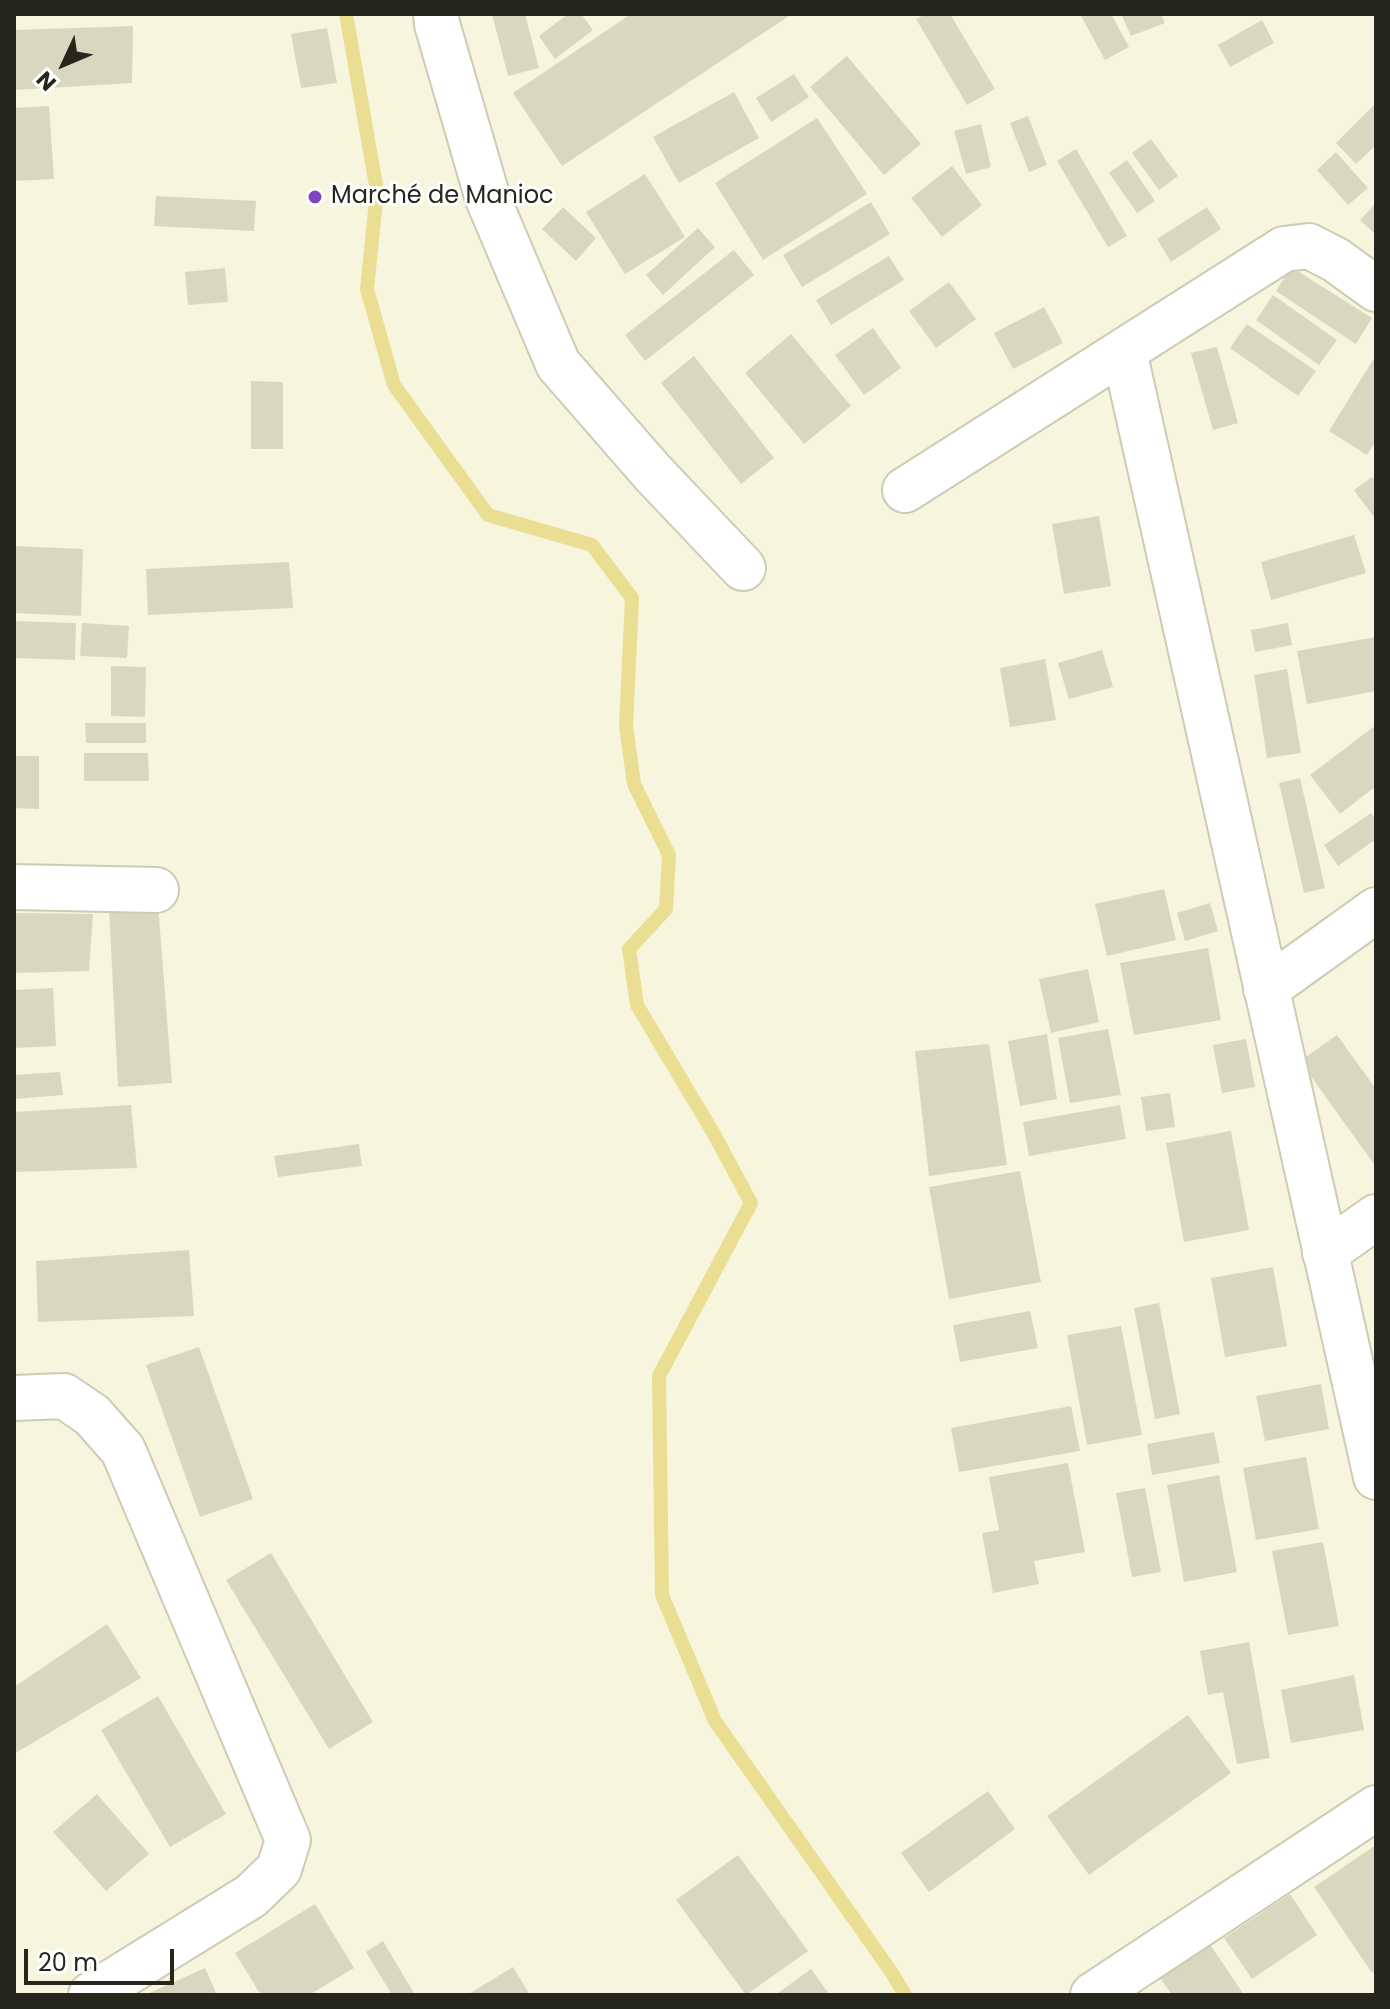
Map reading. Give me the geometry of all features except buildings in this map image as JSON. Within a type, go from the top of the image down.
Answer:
[{"type":"street","points":[[436,14],[488,199],[558,364],[652,472],[743,568]]},
{"type":"street","points":[[905,490],[1284,249],[1309,246],[1336,260],[1376,289]]},
{"type":"street","points":[[1124,351],[1376,1477]]},
{"type":"street","points":[[14,887],[156,890]]},
{"type":"street","points":[[1266,989],[1376,910]]},
{"type":"street","points":[[1325,1253],[1376,1217]]},
{"type":"street","points":[[14,1398],[64,1396],[92,1415],[123,1450],[288,1840],[279,1869],[251,1896],[91,1995]]},
{"type":"street","points":[[1103,1992],[1376,1808]]},
{"type":"waterway","points":[[346,14],[377,191],[367,289],[394,385],[488,515],[592,545],[632,598],[626,726],[634,784],[669,855],[666,909],[629,949],[637,1005],[751,1203],[659,1376],[662,1595],[715,1721],[905,1995]]},
{"type":"place","name":"Marché de Manioc","points":[[315,197]]}]
